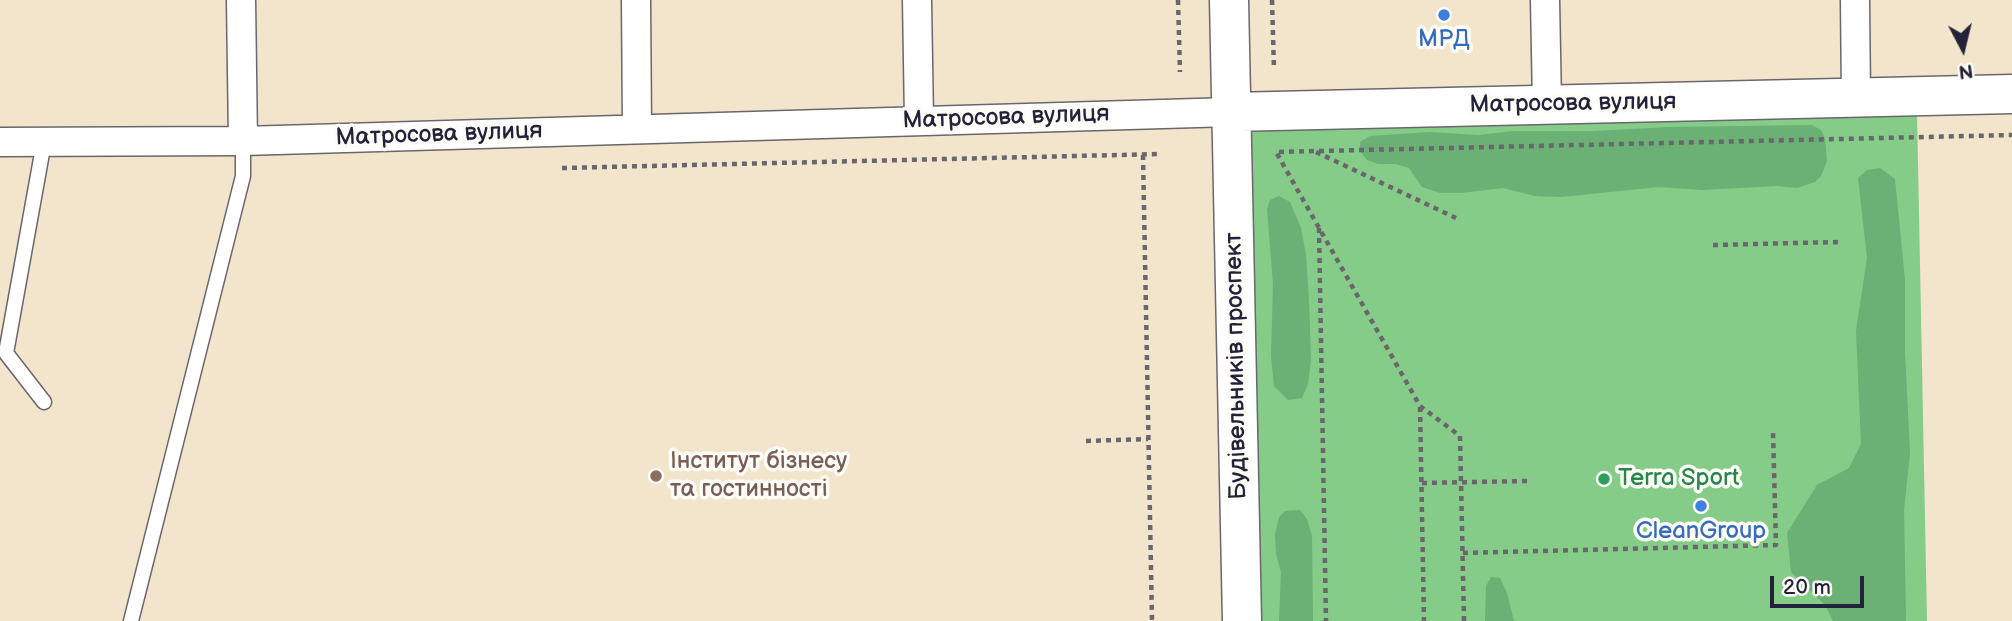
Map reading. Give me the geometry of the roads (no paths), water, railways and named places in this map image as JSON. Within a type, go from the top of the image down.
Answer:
[{"type":"street","points":[[241,0],[243,141]]},
{"type":"street","points":[[636,0],[638,129]]},
{"type":"street","points":[[917,0],[919,121]]},
{"type":"street","name":"Будівельників проспект","points":[[1229,0],[1242,621]]},
{"type":"street","points":[[1545,0],[1547,104]]},
{"type":"street","points":[[1855,0],[1856,97]]},
{"type":"street","name":"Матросова вулиця","points":[[0,142],[243,141],[1231,112],[2012,94]]},
{"type":"lane","points":[[131,621],[243,176],[243,141]]},
{"type":"lane","points":[[44,142],[6,353],[44,402]]},
{"type":"place","name":"МРД","points":[[1444,15]]},
{"type":"place","name":"Інститут бізнесу та гостинності","points":[[656,476]]},
{"type":"place","name":"Terra Sport","points":[[1604,479]]},
{"type":"place","name":"CleanGroup","points":[[1701,506]]}]
